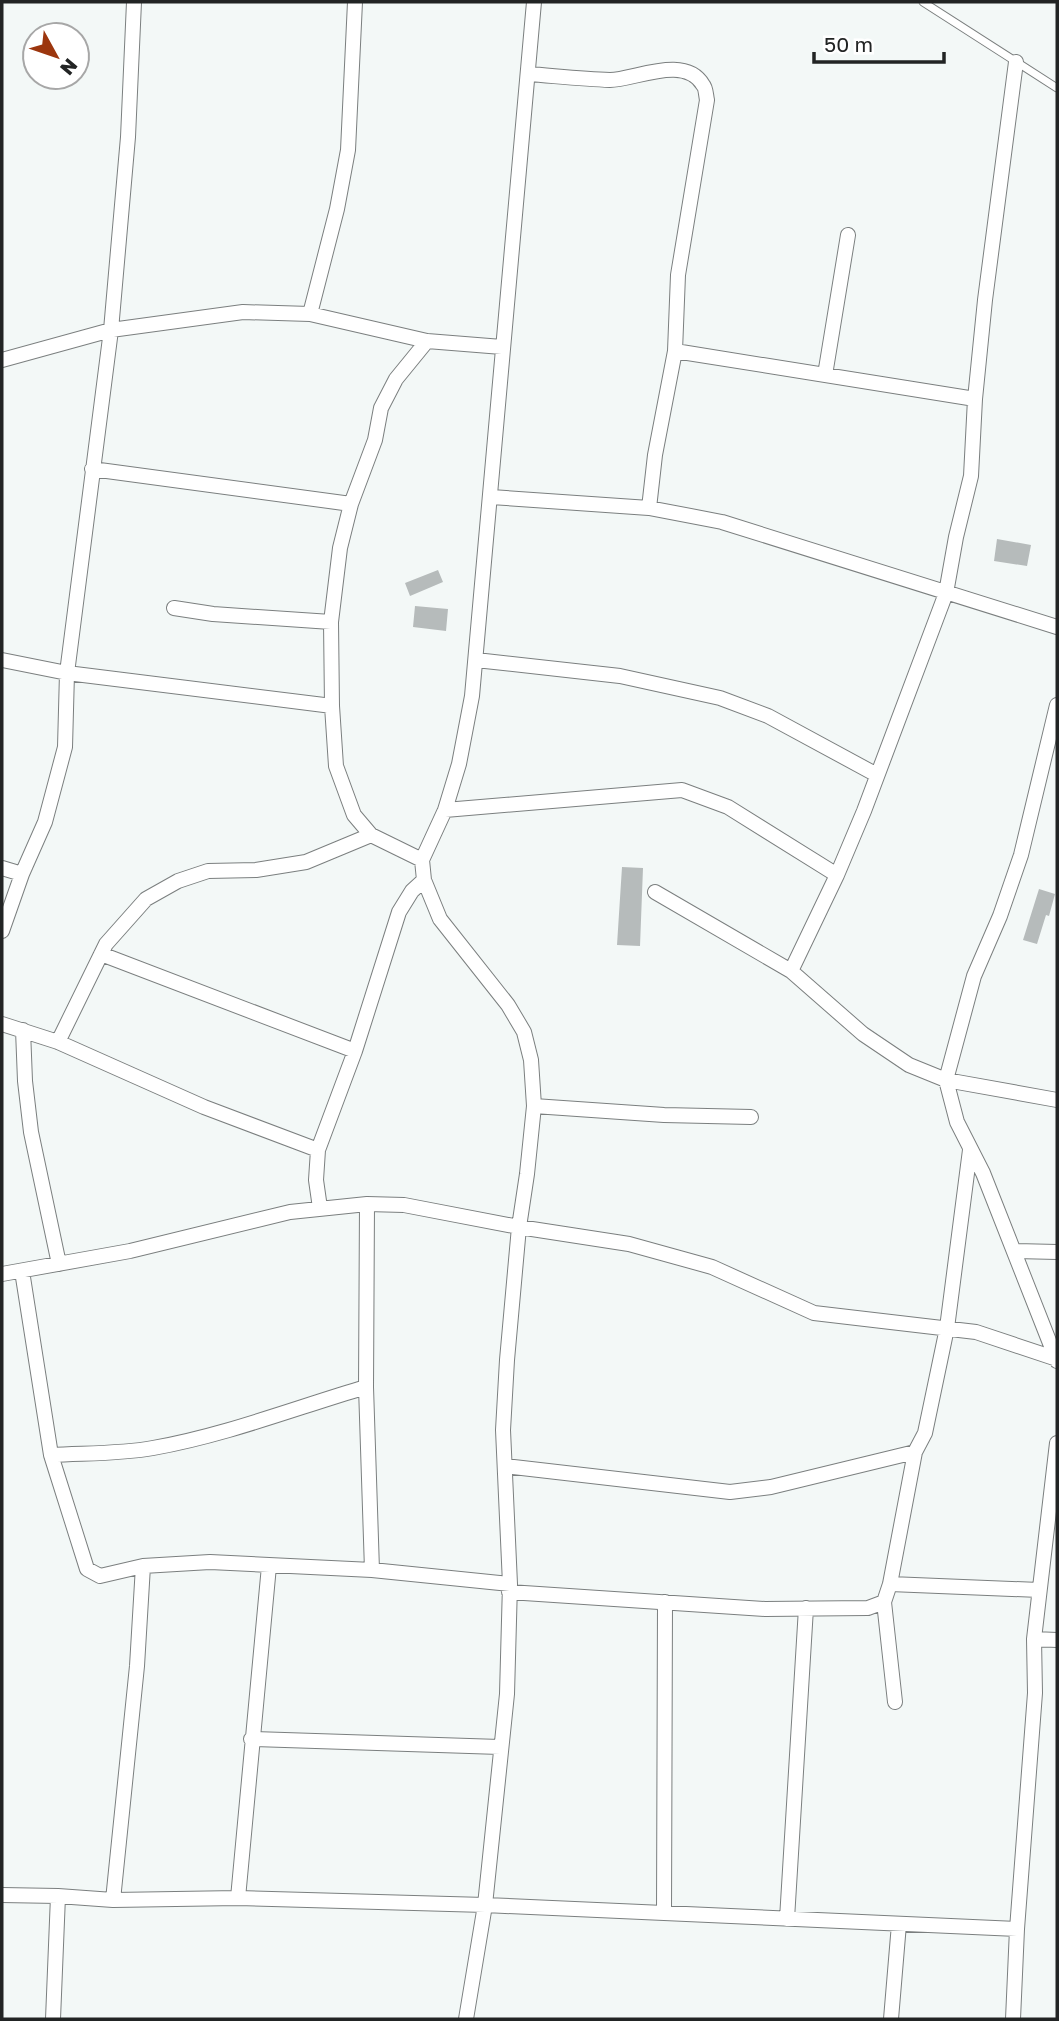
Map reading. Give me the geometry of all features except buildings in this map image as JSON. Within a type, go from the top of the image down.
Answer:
[{"type":"street","points":[[2,930],[22,874],[45,822],[65,747],[67,673],[111,330],[128,137],[134,2]]},
{"type":"street","points":[[310,314],[337,209],[348,150],[355,2]]},
{"type":"street","points":[[466,2019],[485,1905],[507,1694],[509,1588],[503,1430],[519,1227],[534,1106],[531,1060],[524,1032],[508,1005],[440,919],[424,880],[422,860],[445,810],[459,764],[472,695],[534,2]]},
{"type":"street","points":[[791,971],[837,875],[946,593],[971,476],[975,399],[985,300],[1016,62]]},
{"type":"street","points":[[528,74],[614,80],[651,71],[671,70],[691,75],[703,84],[707,100],[678,275],[676,351],[655,455],[649,508]]},
{"type":"street","points":[[825,375],[848,234]]},
{"type":"street","points":[[2,360],[111,330],[243,312],[310,314],[427,341],[502,347]]},
{"type":"street","points":[[422,860],[371,835],[354,815],[336,766],[331,622],[340,548],[351,504],[375,440],[381,408],[396,379],[427,341]]},
{"type":"street","points":[[676,351],[975,399]]},
{"type":"street","points":[[92,469],[351,504]]},
{"type":"street","points":[[491,497],[649,508],[722,522],[1057,627]]},
{"type":"street","points":[[174,608],[212,614],[331,622]]},
{"type":"street","points":[[2,660],[67,673],[332,706]]},
{"type":"street","points":[[476,660],[620,676],[720,698],[768,716],[877,775]]},
{"type":"street","points":[[1057,705],[1021,855],[1000,916],[974,976],[946,1080],[957,1122],[971,1148],[1015,1251],[1057,1360]]},
{"type":"street","points":[[445,810],[682,790],[728,807],[837,875]]},
{"type":"street","points":[[58,1042],[106,944],[146,899],[178,881],[208,872],[256,870],[306,862],[371,835]]},
{"type":"street","points":[[2,868],[22,874]]},
{"type":"street","points":[[320,1208],[316,1180],[318,1150],[355,1051],[399,912],[412,891],[424,880]]},
{"type":"street","points":[[655,892],[791,971],[863,1034],[909,1065],[946,1080],[1057,1100]]},
{"type":"street","points":[[101,954],[355,1051]]},
{"type":"street","points":[[2,1024],[58,1042],[204,1107],[318,1150]]},
{"type":"street","points":[[23,1030],[31,1132],[59,1264]]},
{"type":"street","points":[[534,1106],[664,1115],[751,1117]]},
{"type":"street","points":[[895,1702],[884,1602],[890,1584],[915,1452],[925,1433],[947,1328],[971,1148]]},
{"type":"street","points":[[367,1204],[366,1387],[372,1570]]},
{"type":"street","points":[[2,1274],[130,1251],[290,1212],[367,1204],[404,1205],[629,1244],[712,1267],[814,1313],[976,1332],[1057,1360]]},
{"type":"street","points":[[1015,1251],[1057,1252]]},
{"type":"street","points":[[22,1271],[51,1455],[87,1569],[100,1576],[142,1566],[210,1562],[372,1570],[509,1588],[765,1609],[868,1608],[884,1602]]},
{"type":"street","points":[[51,1455],[150,1449],[224,1433],[366,1387]]},
{"type":"street","points":[[1013,2019],[1035,1693],[1034,1639],[1039,1590],[1052,1516],[1057,1443]]},
{"type":"street","points":[[505,1466],[730,1492],[771,1488],[915,1452]]},
{"type":"street","points":[[113,1900],[137,1666],[142,1566]]},
{"type":"street","points":[[238,1898],[269,1566]]},
{"type":"street","points":[[890,1584],[1039,1590]]},
{"type":"street","points":[[664,1913],[665,1602]]},
{"type":"street","points":[[787,1919],[806,1608]]},
{"type":"street","points":[[1034,1639],[1057,1640]]},
{"type":"street","points":[[251,1739],[500,1747]]},
{"type":"street","points":[[2,1895],[113,1900],[238,1898],[485,1905],[1017,1929]]},
{"type":"street","points":[[53,2019],[58,1896]]},
{"type":"street","points":[[891,2019],[898,1924]]},
{"type":"lane","points":[[923,2],[1057,88]]}]
